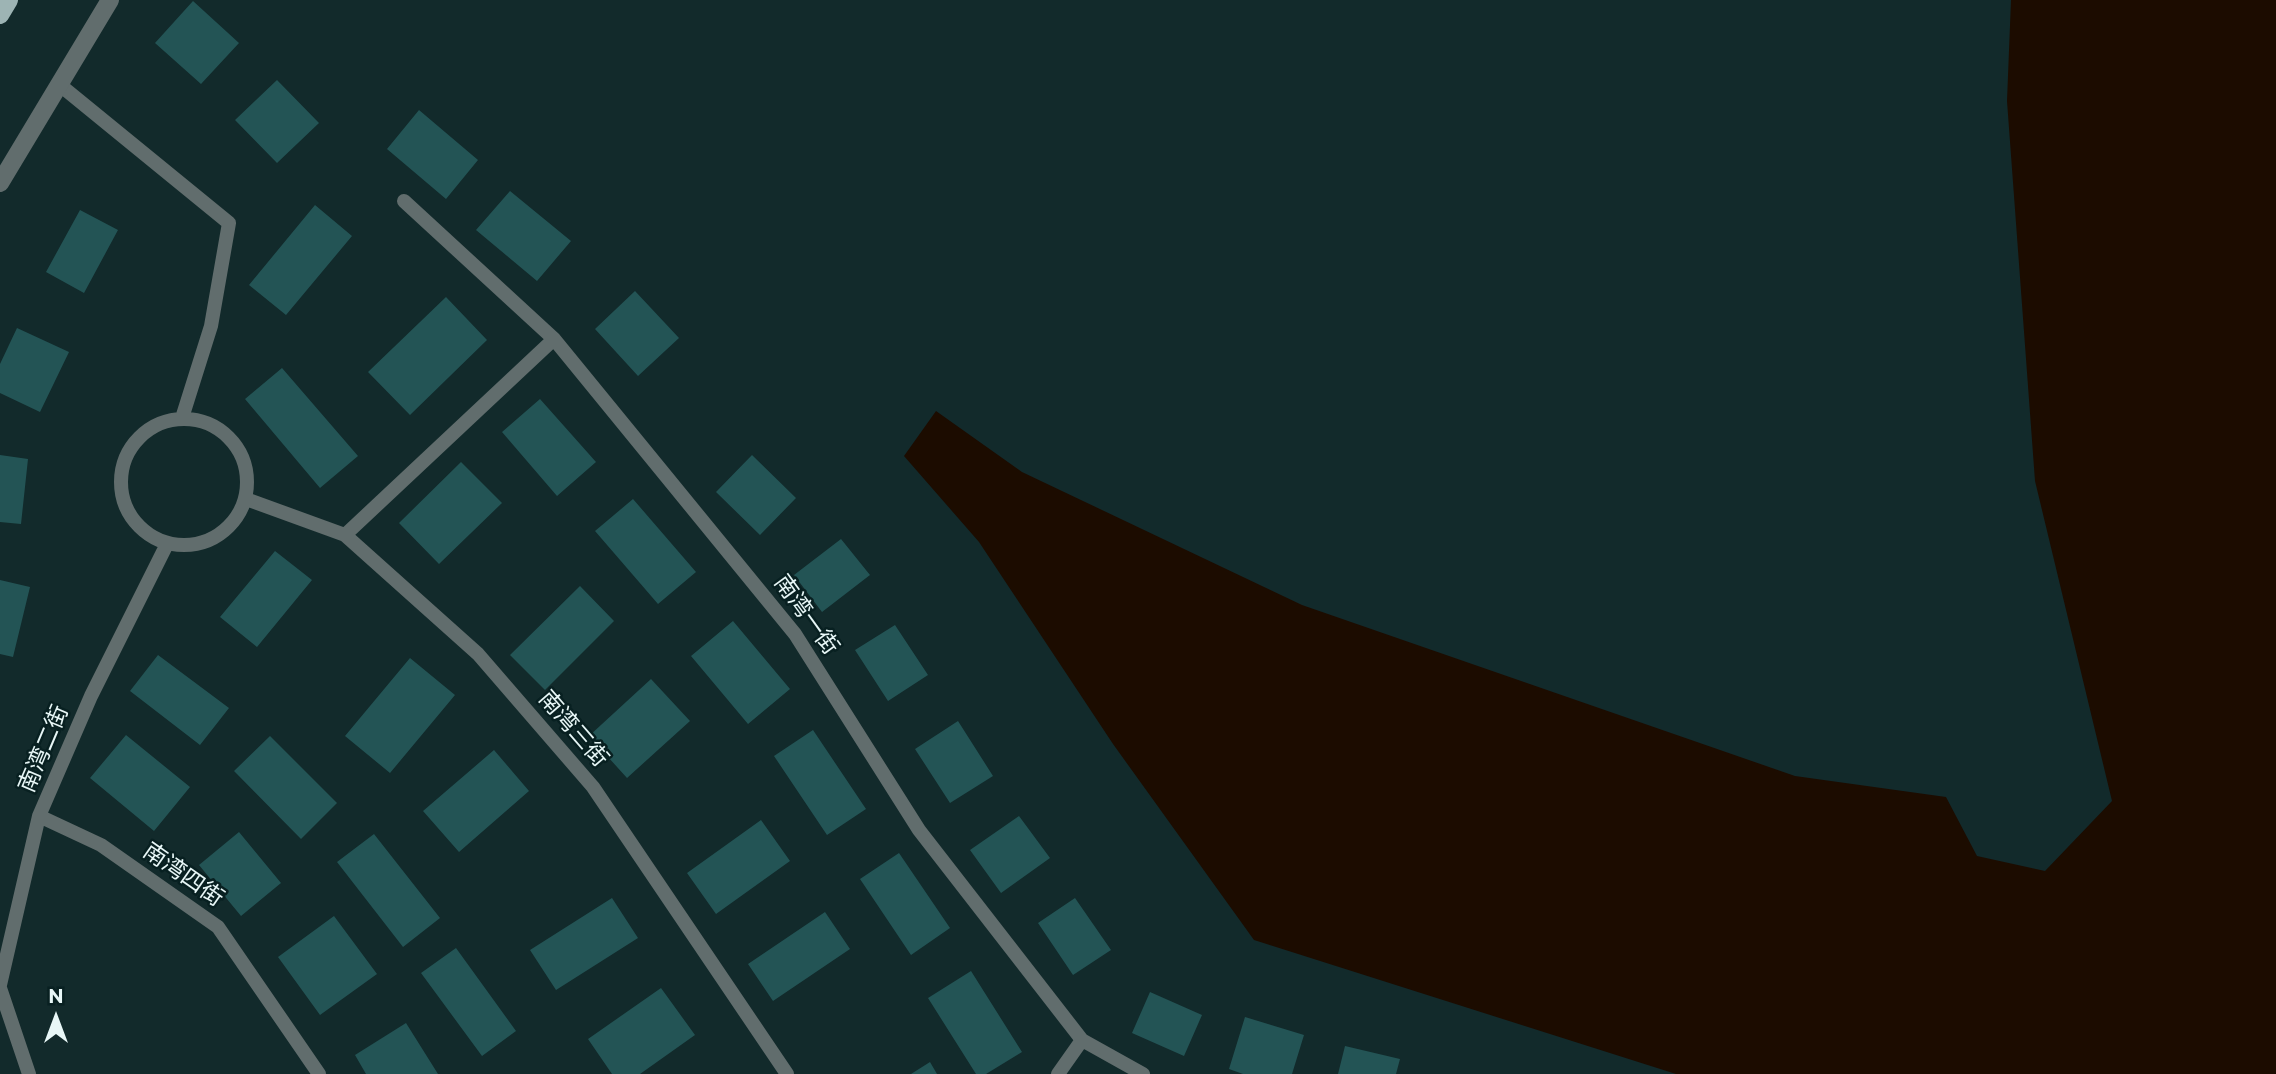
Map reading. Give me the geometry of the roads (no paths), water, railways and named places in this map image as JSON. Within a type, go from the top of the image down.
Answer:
[{"type":"main road","points":[[0,15],[9,0]]},
{"type":"street","points":[[0,183],[110,0]]},
{"type":"lane","points":[[60,85],[229,223],[211,326],[182,418]]},
{"type":"lane","name":"南湾一街","points":[[404,201],[554,339],[795,634],[919,830],[1082,1040],[1143,1074]]},
{"type":"lane","points":[[345,535],[554,339]]},
{"type":"lane","points":[[182,418],[206,422],[226,434],[240,453],[248,476],[246,499],[235,521],[218,537],[195,545],[167,544],[142,531],[125,510],[119,482],[125,455],[139,436],[159,423],[182,418]]},
{"type":"lane","name":"南湾三街","points":[[246,499],[345,535],[478,654],[593,787],[787,1074]]},
{"type":"lane","name":"南湾二街","points":[[29,1074],[0,987],[39,816],[91,696],[167,544]]},
{"type":"lane","name":"南湾四街","points":[[39,816],[101,845],[218,927],[319,1074]]},
{"type":"lane","points":[[1058,1074],[1082,1040]]}]
